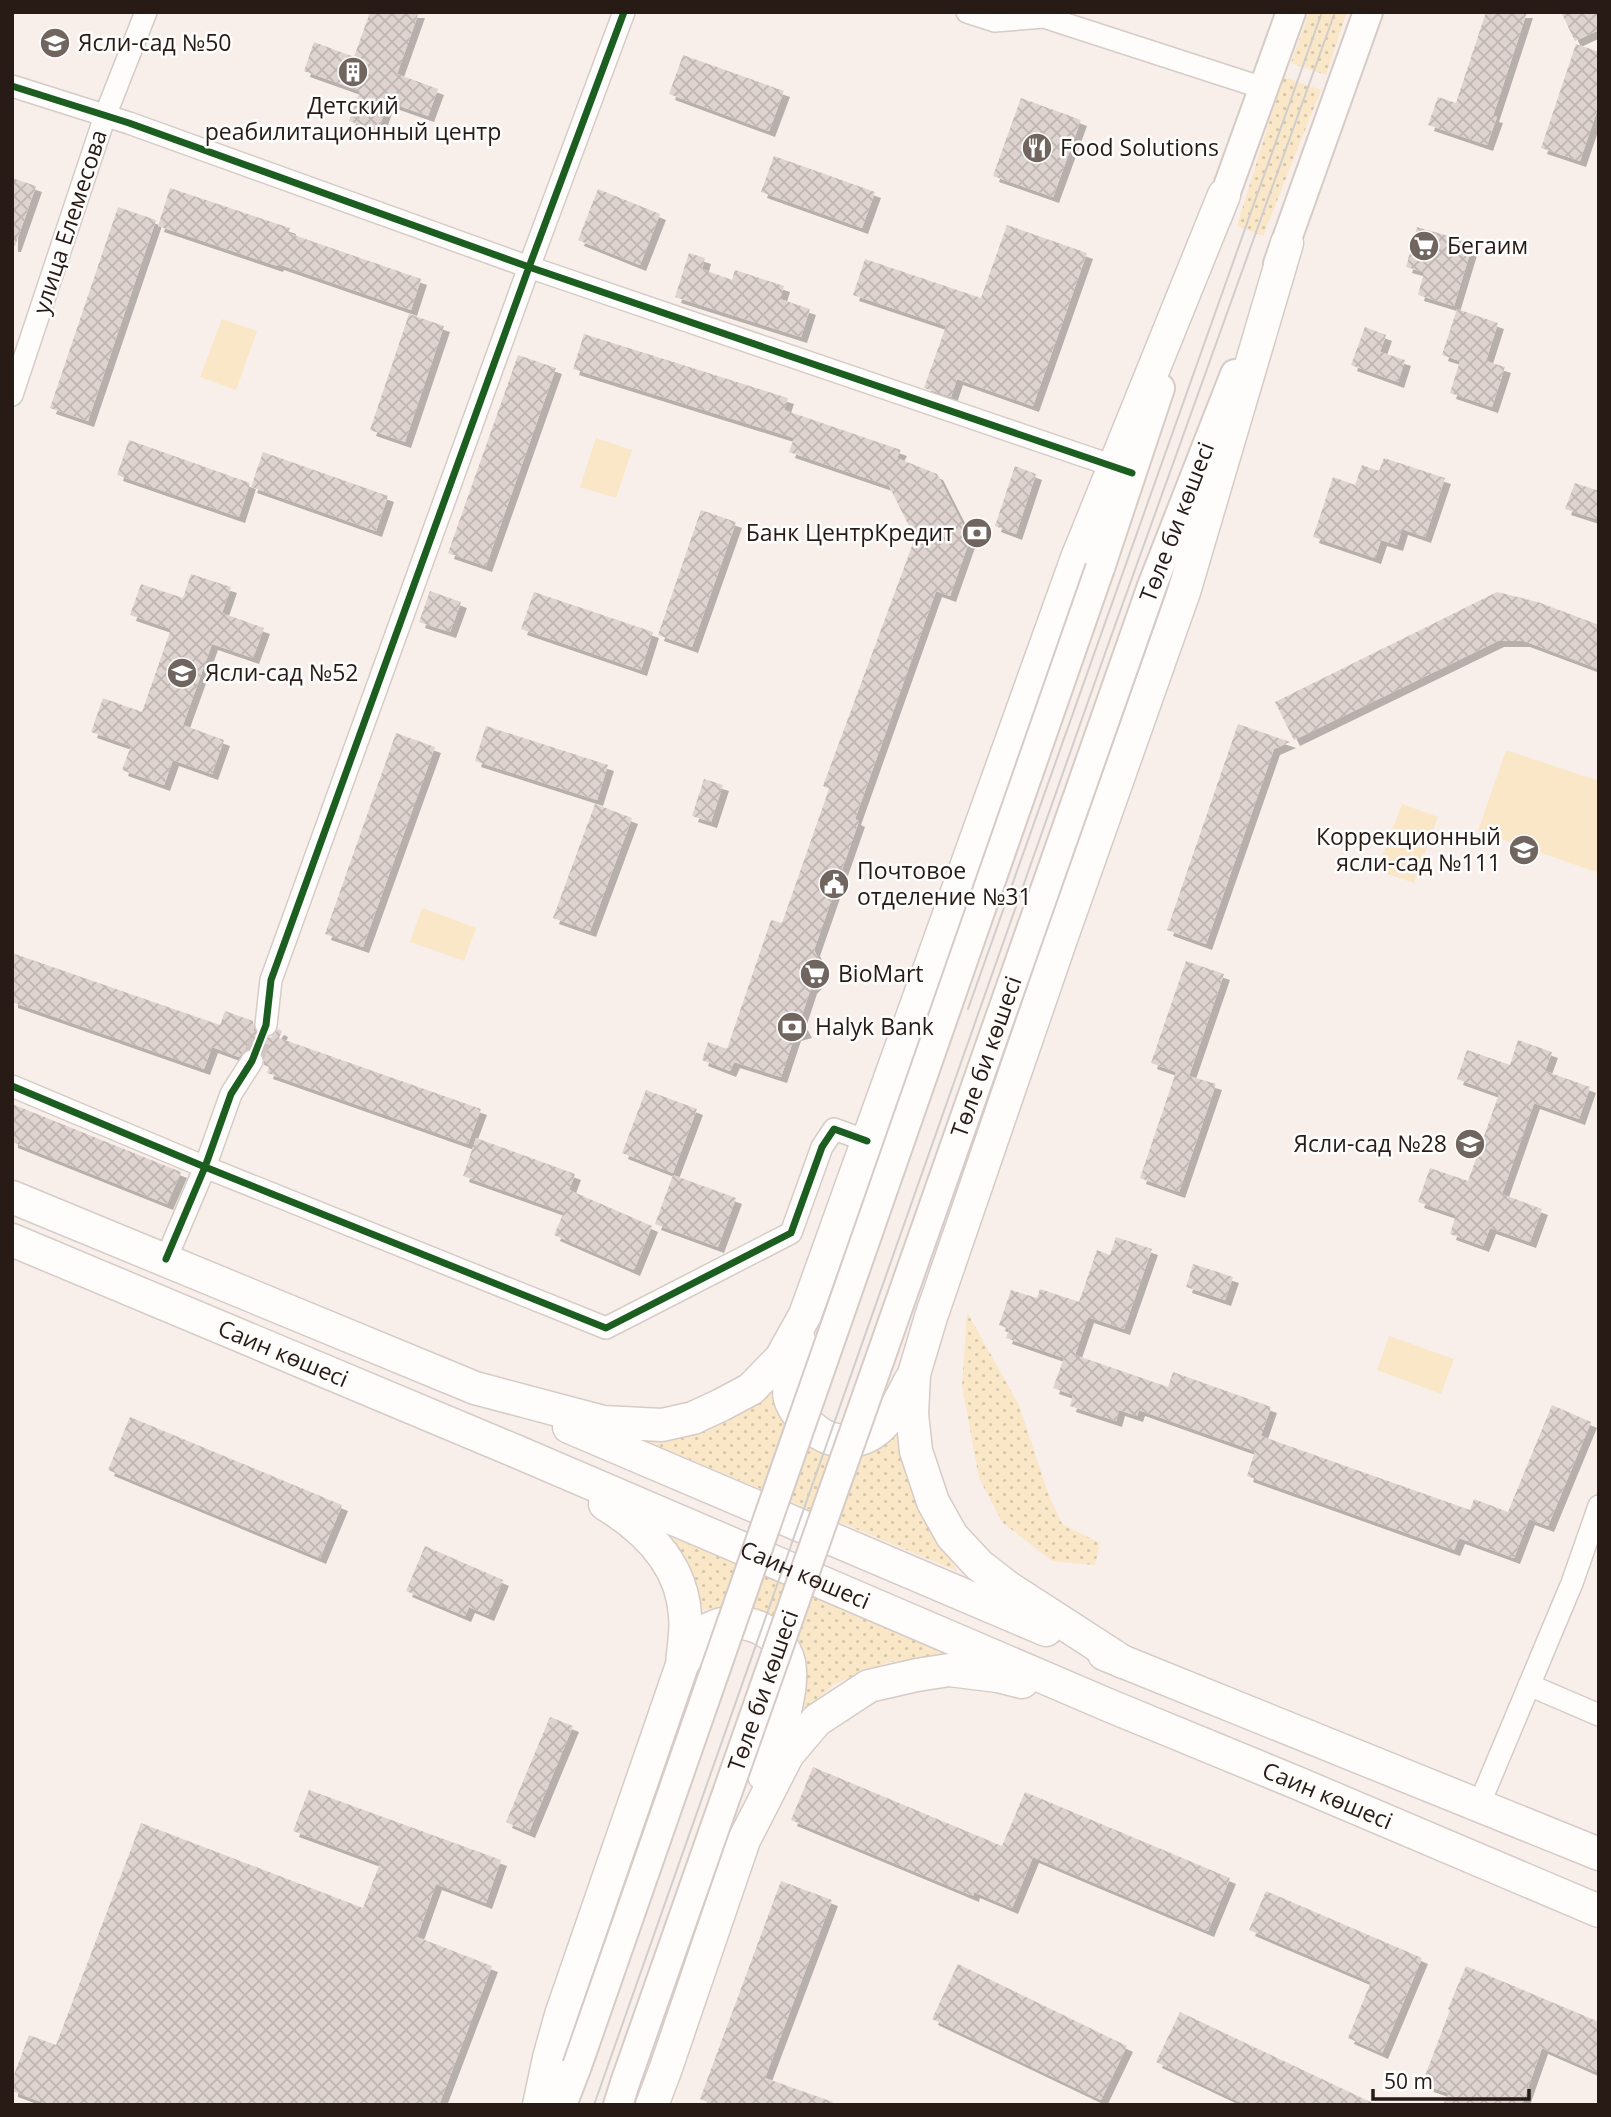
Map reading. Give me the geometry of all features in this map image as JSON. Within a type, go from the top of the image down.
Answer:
[{"type":"main road","points":[[562,2105],[1100,568],[1123,470],[1291,12]]},
{"type":"main road","name":"Төле би көшесі","points":[[622,2094],[1152,586],[1287,243],[1368,12]]},
{"type":"main road","points":[[1123,470],[1077,558],[805,1315],[790,1377],[790,1398],[801,1418],[818,1433],[837,1441],[858,1441],[878,1429],[894,1412],[914,1374],[931,1317],[1060,942],[1184,592],[1287,243]]},
{"type":"main road","points":[[12,1195],[475,1388],[603,1422],[662,1425],[693,1418],[751,1389],[781,1358],[805,1315]]},
{"type":"main road","name":"Саин көшесі","points":[[12,1240],[1599,1911]]},
{"type":"main road","points":[[914,1374],[912,1414],[916,1451],[933,1502],[952,1536],[979,1565],[1006,1586],[1123,1662]]},
{"type":"main road","name":"Саин көшесі","points":[[475,1388],[1123,1662],[1599,1854]]},
{"type":"main road","points":[[513,1450],[613,1509],[657,1545],[673,1569],[683,1595],[686,1618],[682,1665],[561,2015],[539,2105]]},
{"type":"main road","points":[[652,2105],[744,1840],[790,1690],[790,1667],[783,1647],[768,1632],[744,1623],[722,1623],[705,1631],[682,1665]]},
{"type":"main road","points":[[744,1840],[788,1754],[817,1720],[869,1686],[949,1670],[998,1676],[1108,1705]]},
{"type":"street","name":"улица Елемесова","points":[[12,394],[105,116],[146,12]]},
{"type":"street","points":[[266,1025],[271,980],[624,12]]},
{"type":"street","points":[[967,12],[995,21],[1044,17],[1263,88]]},
{"type":"street","points":[[12,86],[105,116],[529,267],[1123,470]]},
{"type":"street","points":[[166,1259],[205,1167],[230,1094],[253,1061]]},
{"type":"street","points":[[12,1086],[205,1167],[606,1328],[791,1233],[822,1147],[834,1129],[867,1141]]},
{"type":"street","points":[[1479,1805],[1572,1583],[1599,1506]]},
{"type":"street","points":[[1529,1685],[1599,1715]]},
{"type":"shaded area","points":[[1309,12],[1347,12],[1326,75],[1291,63]]},
{"type":"shaded area","points":[[1283,77],[1321,90],[1263,236],[1237,226]]},
{"type":"shaded area","points":[[222,319],[257,331],[236,390],[200,377]]},
{"type":"shaded area","points":[[596,438],[632,450],[616,498],[580,487]]},
{"type":"shaded area","points":[[1506,750],[1599,781],[1599,873],[1478,831]]},
{"type":"shaded area","points":[[1402,804],[1438,817],[1414,883],[1377,870]]},
{"type":"shaded area","points":[[422,908],[476,928],[464,961],[410,942]]},
{"type":"shaded area","points":[[967,1312],[1019,1405],[1048,1493],[1062,1524],[1100,1543],[1095,1565],[1052,1561],[1002,1522],[979,1478],[962,1386]]},
{"type":"shaded area","points":[[1389,1336],[1454,1359],[1441,1394],[1377,1370]]},
{"type":"shaded area","points":[[779,1376],[837,1449],[901,1418],[899,1447],[926,1512],[957,1571],[636,1437]]},
{"type":"shaded area","points":[[665,1527],[970,1655],[890,1662],[836,1683],[794,1718],[803,1671],[732,1607],[699,1610],[688,1566]]},
{"type":"building","name":"Детский реабилитационный центр","points":[[370,12],[419,12],[397,74],[438,89],[428,116],[388,102],[378,131],[349,121],[360,91],[304,71],[314,42],[354,57]]},
{"type":"building","points":[[1486,12],[1527,12],[1493,116],[1497,117],[1487,145],[1428,125],[1438,97],[1456,103]]},
{"type":"building","points":[[1561,12],[1599,12],[1599,30],[1575,41]]},
{"type":"building","points":[[1576,44],[1599,52],[1599,105],[1580,161],[1541,148]]},
{"type":"building","points":[[683,55],[784,91],[769,131],[669,94]]},
{"type":"building","name":"Food Solutions","points":[[1021,98],[1081,120],[1053,197],[993,176]]},
{"type":"building","points":[[774,156],[875,192],[862,228],[761,192]]},
{"type":"building","points":[[12,178],[36,186],[15,246],[12,246]]},
{"type":"building","points":[[170,188],[290,228],[288,233],[421,279],[411,310],[158,226]]},
{"type":"building","points":[[598,189],[660,214],[640,265],[578,240]]},
{"type":"building","points":[[118,207],[156,220],[88,421],[50,408]]},
{"type":"building","points":[[1007,225],[1087,253],[1033,406],[957,379],[951,397],[924,388],[946,326],[853,295],[865,259],[981,298]]},
{"type":"building","points":[[1417,227],[1473,243],[1454,306],[1418,295],[1424,272],[1406,267]]},
{"type":"building","points":[[689,253],[705,258],[702,269],[732,280],[735,270],[784,286],[780,299],[810,309],[801,337],[675,297]]},
{"type":"building","points":[[1457,309],[1498,323],[1486,361],[1505,367],[1492,407],[1450,393],[1460,361],[1442,355]]},
{"type":"building","points":[[409,314],[444,326],[405,442],[370,430]]},
{"type":"building","points":[[1365,327],[1386,335],[1380,352],[1405,360],[1398,382],[1351,365]]},
{"type":"building","points":[[584,334],[788,398],[784,410],[901,450],[897,458],[937,474],[970,539],[950,596],[936,591],[855,819],[859,821],[814,950],[821,964],[822,976],[811,988],[800,1021],[806,1032],[795,1035],[781,1077],[734,1062],[730,1071],[702,1060],[708,1042],[727,1049],[771,920],[782,923],[829,789],[823,786],[915,538],[889,486],[789,452],[794,438],[573,369]]},
{"type":"building","points":[[518,355],[556,368],[486,566],[448,553]]},
{"type":"building","points":[[129,440],[250,483],[239,517],[117,475]]},
{"type":"building","points":[[263,452],[388,496],[376,531],[251,487]]},
{"type":"building","points":[[1384,458],[1445,478],[1425,537],[1402,529],[1397,545],[1381,540],[1375,558],[1313,537],[1333,477],[1355,485],[1362,465],[1379,471]]},
{"type":"building","points":[[1015,466],[1036,474],[1016,534],[995,526]]},
{"type":"building","points":[[1575,483],[1599,491],[1596,519],[1565,509]]},
{"type":"building","points":[[701,510],[736,522],[692,647],[658,635]]},
{"type":"building","points":[[191,574],[231,587],[222,613],[264,628],[253,658],[212,644],[183,725],[224,740],[212,774],[173,760],[164,785],[122,770],[131,746],[91,732],[103,698],[142,712],[171,629],[130,615],[141,584],[183,598]]},
{"type":"building","points":[[430,591],[461,602],[450,632],[419,622]]},
{"type":"building","points":[[534,592],[653,632],[641,670],[521,629]]},
{"type":"building","points":[[1497,592],[1538,602],[1599,625],[1599,669],[1524,641],[1498,641],[1294,740],[1275,702]]},
{"type":"building","points":[[1238,724],[1290,742],[1274,749],[1206,944],[1167,930]]},
{"type":"building","points":[[486,726],[608,765],[597,800],[475,761]]},
{"type":"building","points":[[396,733],[435,747],[363,947],[325,934]]},
{"type":"building","points":[[704,779],[723,785],[711,822],[692,816]]},
{"type":"building","points":[[595,804],[632,818],[590,931],[553,918]]},
{"type":"building","points":[[12,953],[220,1025],[225,1011],[253,1021],[254,1031],[264,1038],[272,1037],[278,1029],[282,1031],[279,1038],[481,1109],[468,1144],[267,1073],[269,1067],[264,1065],[263,1054],[253,1048],[245,1050],[239,1057],[212,1047],[204,1069],[12,1002]]},
{"type":"building","points":[[1186,961],[1224,974],[1189,1076],[1216,1084],[1179,1192],[1140,1178],[1176,1072],[1151,1063]]},
{"type":"building","points":[[1518,1040],[1552,1052],[1545,1071],[1590,1087],[1579,1119],[1534,1103],[1502,1194],[1542,1209],[1530,1242],[1490,1228],[1483,1246],[1450,1234],[1456,1215],[1418,1202],[1430,1168],[1468,1181],[1499,1094],[1457,1079],[1467,1050],[1510,1065]]},
{"type":"building","points":[[646,1090],[697,1109],[673,1173],[622,1153]]},
{"type":"building","points":[[12,1104],[181,1172],[167,1204],[12,1142]]},
{"type":"building","points":[[476,1138],[575,1174],[569,1190],[652,1226],[634,1270],[554,1235],[564,1212],[463,1176]]},
{"type":"building","points":[[673,1175],[736,1198],[718,1247],[655,1224]]},
{"type":"building","points":[[1116,1237],[1152,1249],[1124,1329],[1088,1317],[1075,1355],[1168,1387],[1173,1372],[1271,1407],[1261,1436],[1470,1510],[1474,1499],[1508,1512],[1552,1405],[1591,1422],[1548,1526],[1529,1519],[1514,1558],[1459,1538],[1454,1550],[1247,1476],[1255,1451],[1139,1410],[1137,1416],[1119,1410],[1116,1421],[1070,1406],[1073,1395],[1053,1388],[1064,1358],[1006,1338],[1009,1329],[999,1325],[1011,1290],[1037,1298],[1040,1289],[1079,1302],[1097,1250],[1110,1255]]},
{"type":"building","points":[[1193,1264],[1233,1277],[1225,1300],[1186,1287]]},
{"type":"building","points":[[130,1417],[342,1505],[320,1558],[108,1470]]},
{"type":"building","points":[[425,1546],[503,1580],[488,1615],[469,1607],[465,1616],[406,1591]]},
{"type":"building","points":[[550,1717],[573,1726],[529,1832],[506,1822]]},
{"type":"building","points":[[813,1767],[1002,1846],[1025,1792],[1230,1878],[1208,1931],[1033,1857],[1012,1908],[974,1892],[973,1896],[791,1820]]},
{"type":"building","points":[[309,1790],[501,1860],[486,1903],[436,1884],[417,1937],[492,1966],[439,2105],[49,2105],[12,2091],[12,2080],[29,2035],[56,2045],[141,1823],[363,1908],[380,1863],[293,1831]]},
{"type":"building","points":[[781,1881],[832,1900],[765,2078],[833,2102],[832,2105],[715,2105],[700,2099]]},
{"type":"building","points":[[1266,1891],[1422,1958],[1382,2053],[1348,2038],[1371,1982],[1249,1930]]},
{"type":"building","points":[[958,1964],[1127,2046],[1101,2100],[932,2019]]},
{"type":"building","points":[[1466,1966],[1599,2022],[1599,2073],[1542,2048],[1522,2105],[1443,2105],[1448,2093],[1422,2084]]},
{"type":"building","points":[[1180,2012],[1377,2105],[1246,2105],[1156,2062]]},
{"type":"tunnel","points":[[252,1061],[266,1025]]},
{"type":"tram line","points":[[968,1009],[1322,12]]},
{"type":"tram line","points":[[594,2105],[1108,645],[1335,12]]},
{"type":"cycle path","points":[[166,1259],[205,1167],[231,1094],[252,1061],[266,1025],[271,980],[624,12]]},
{"type":"cycle path","points":[[12,86],[129,123],[529,267],[1132,473]]},
{"type":"cycle path","points":[[12,1086],[205,1167],[606,1328],[791,1233],[822,1147],[834,1129],[867,1141]]},
{"type":"place","name":"Ясли-сад №50","points":[[55,43]]},
{"type":"place","name":"Детский реабилитационный центр","points":[[353,72]]},
{"type":"place","name":"Food Solutions","points":[[1037,148]]},
{"type":"place","name":"Бегаим","points":[[1424,246]]},
{"type":"place","name":"Банк ЦентрКредит","points":[[977,533]]},
{"type":"place","name":"Ясли-сад №52","points":[[182,673]]},
{"type":"place","name":"Коррекционный ясли-сад №111","points":[[1524,850]]},
{"type":"place","name":"Почтовое отделение №31","points":[[834,884]]},
{"type":"place","name":"BioMart","points":[[815,974]]},
{"type":"place","name":"Halyk Bank","points":[[792,1027]]},
{"type":"place","name":"Ясли-сад №28","points":[[1470,1144]]}]
